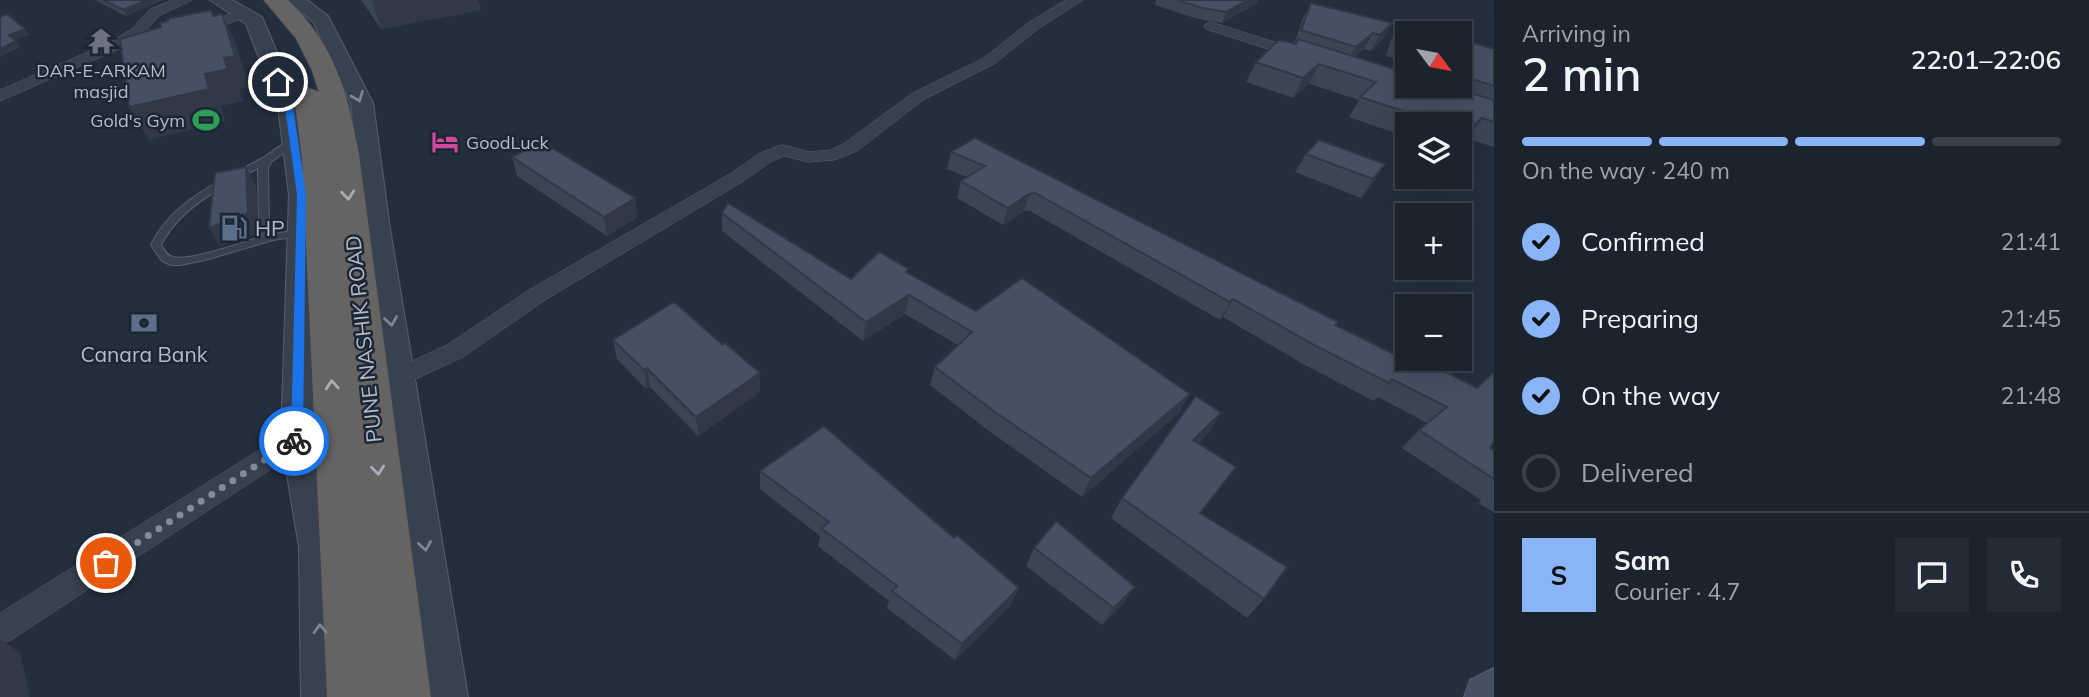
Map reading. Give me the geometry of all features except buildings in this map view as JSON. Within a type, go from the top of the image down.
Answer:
[{"type":"highway","name":"PUNE NASHIK ROAD","points":[[245,3],[284,36],[302,73],[310,109],[317,159],[354,697]]},
{"type":"highway","name":"PUNE NASHIK ROAD","points":[[245,3],[306,31],[323,61],[335,104],[344,154],[404,697]]},
{"type":"main road","points":[[1486,697],[1494,691]]},
{"type":"street","points":[[0,96],[114,46],[138,31],[154,13],[185,0]]},
{"type":"street","points":[[296,0],[322,20],[362,103],[377,229],[447,697]]},
{"type":"street","points":[[399,377],[455,351],[537,295],[736,178],[766,157],[784,150],[808,157],[834,155],[851,147],[917,97],[989,61],[1033,26],[1076,0]]},
{"type":"street","points":[[183,38],[245,3],[255,21],[257,33],[289,107],[302,195],[297,439],[317,547],[322,697]]},
{"type":"street","points":[[1211,26],[1314,60]]},
{"type":"street","points":[[0,630],[297,439]]},
{"type":"lane","points":[[293,142],[181,212],[163,230],[156,245],[163,257],[172,261],[191,259],[272,237],[302,233]]},
{"type":"lane","points":[[267,160],[263,167],[264,228],[267,235],[272,237]]},
{"type":"way so far","points":[[106,563],[294,441]]},
{"type":"place","name":"DAR-E-ARKAM masjid","points":[[101,41]]},
{"type":"place","name":"Gold's Gym","points":[[206,120]]},
{"type":"place","name":"GoodLuck","points":[[445,142]]},
{"type":"place","name":"HP","points":[[234,228]]},
{"type":"place","name":"Canara Bank","points":[[144,323]]},
{"type":"route","points":[[278,82],[289,107],[302,195],[297,439],[294,441]]}]
